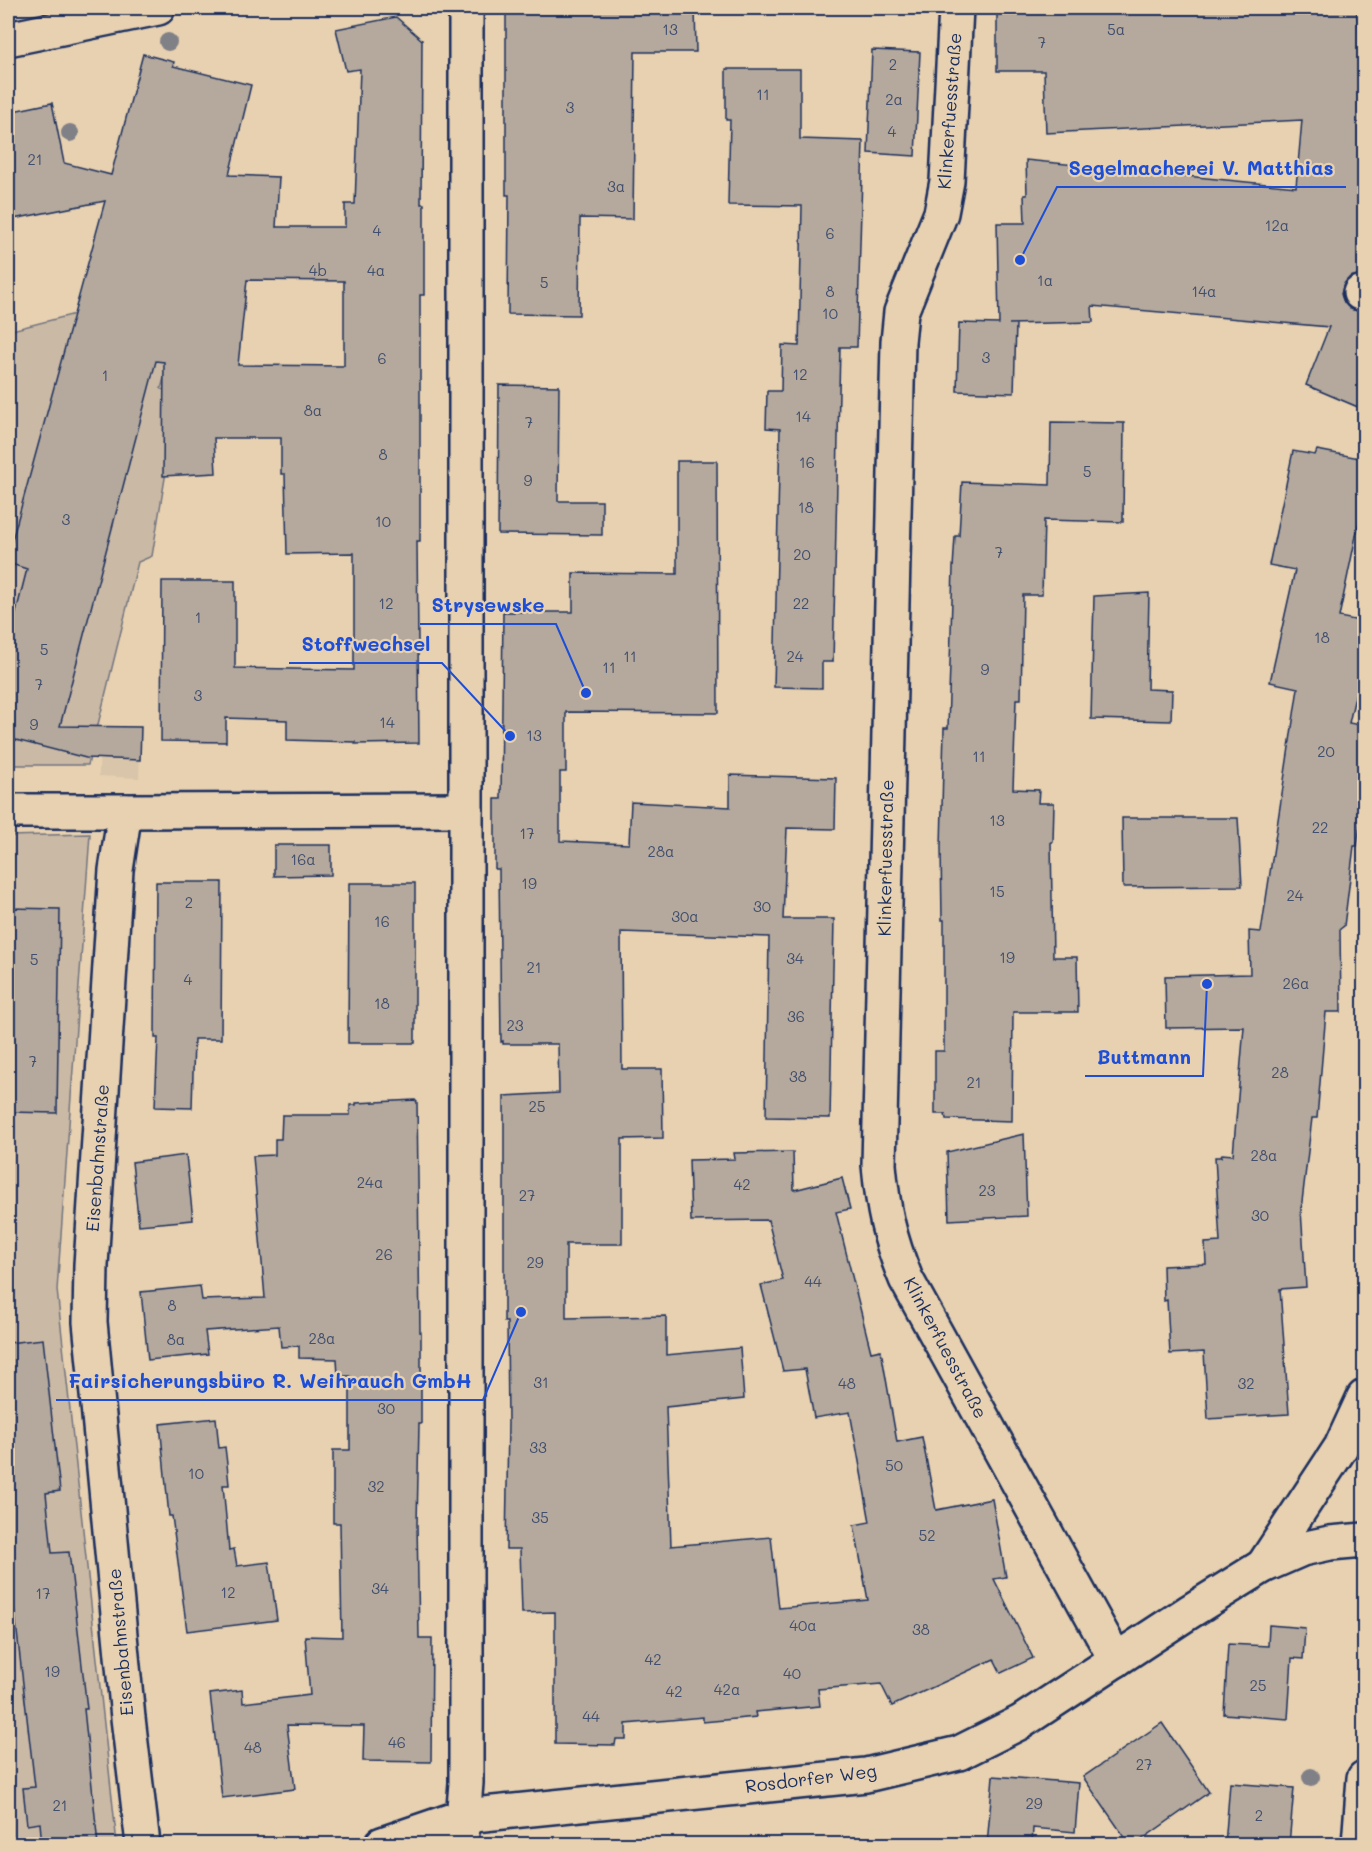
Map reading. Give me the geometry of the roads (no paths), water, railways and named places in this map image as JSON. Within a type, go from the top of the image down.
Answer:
[{"type":"street","points":[[8,39],[159,8]]},
{"type":"street","points":[[462,1830],[466,1783],[466,8]]},
{"type":"street","name":"Klinkerfuesstraße","points":[[956,8],[947,181],[941,213],[901,312],[898,342],[880,1176],[884,1210],[894,1249],[906,1279],[1116,1660]]},
{"type":"street","points":[[8,16],[98,21]]},
{"type":"street","points":[[8,811],[466,810]]},
{"type":"street","name":"Eisenbahnstraße","points":[[125,811],[116,870],[91,1265],[90,1322],[128,1718],[143,1845]]},
{"type":"street","name":"Rosdorfer Weg","points":[[1263,1566],[1341,1447],[1365,1397]]},
{"type":"street","name":"Rosdorfer Weg","points":[[382,1845],[462,1830],[866,1775],[959,1753],[1021,1722],[1263,1566],[1302,1549],[1330,1543],[1365,1540]]},
{"type":"street","points":[[1359,1845],[1365,1778]]},
{"type":"place","name":"Segelmacherei V. Matthias","points":[[1020,260]]},
{"type":"place","name":"Strysewske","points":[[586,693]]},
{"type":"place","name":"Stoffwechsel","points":[[510,736]]},
{"type":"place","name":"Buttmann","points":[[1207,984]]},
{"type":"place","name":"Fairsicherungsbüro R. Weihrauch GmbH","points":[[521,1312]]}]
